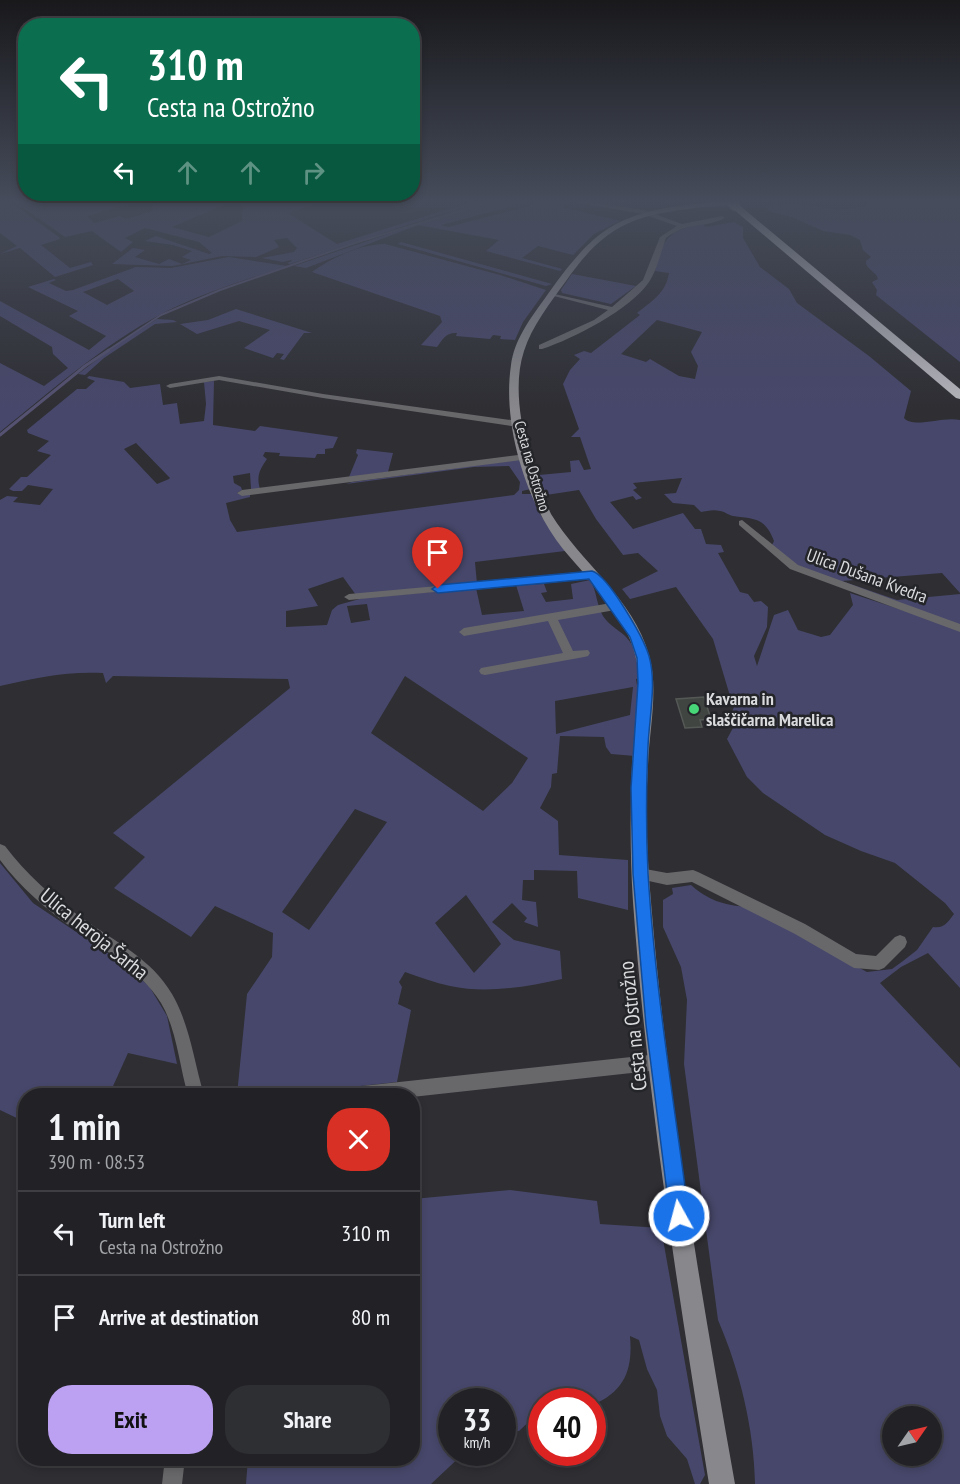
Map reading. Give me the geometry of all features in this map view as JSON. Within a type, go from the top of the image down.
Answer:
[{"type":"highway","points":[[818,271],[960,395]]},
{"type":"highway","points":[[826,271],[908,336]]},
{"type":"highway","points":[[934,358],[960,380]]},
{"type":"street","name":"Cesta na Ostrožno","points":[[569,271],[552,294],[522,342],[513,383],[518,424],[526,457],[547,518],[617,606],[636,636],[644,658],[645,683],[639,788],[640,874],[659,1062],[688,1281],[722,1484]]},
{"type":"street","points":[[542,347],[597,322],[646,281],[650,271]]},
{"type":"street","points":[[552,294],[613,309]]},
{"type":"street","points":[[170,386],[219,378],[323,396],[518,424]]},
{"type":"street","points":[[242,493],[526,457]]},
{"type":"street","name":"Ulica Dušana Kvedra","points":[[742,523],[794,567],[960,628]]},
{"type":"street","points":[[349,597],[592,575]]},
{"type":"street","points":[[464,632],[617,606]]},
{"type":"street","points":[[552,618],[569,655]]},
{"type":"street","points":[[485,671],[584,652]]},
{"type":"street","name":"Ulica heroja Šarha","points":[[0,850],[10,864],[65,914],[131,959],[153,981],[166,998],[174,1015],[194,1088]]},
{"type":"street","points":[[640,874],[667,879],[693,876],[800,929],[854,961],[879,963],[900,942]]},
{"type":"street","points":[[418,1088],[659,1062]]},
{"type":"street","points":[[172,1484],[174,1466]]},
{"type":"shaded area","points":[[48,271],[73,271],[55,277]]},
{"type":"shaded area","points":[[124,271],[271,271],[193,299],[141,326],[78,369],[0,432],[0,363],[44,386],[68,368],[53,354],[52,347],[0,316],[0,301],[89,350],[106,336],[69,316],[78,311],[28,287],[54,279],[56,280],[49,283],[66,291]],"holes":[[[118,279],[134,291],[107,305],[83,292]]]},
{"type":"shaded area","points":[[486,271],[546,290],[523,322],[515,340],[500,339],[501,336],[493,335],[490,339],[456,336],[457,333],[453,333],[445,337],[437,347],[421,345],[442,322],[440,316],[312,272]]},
{"type":"shaded area","points":[[494,271],[506,271],[552,284],[546,286]]},
{"type":"shaded area","points":[[657,271],[766,271],[789,289],[797,303],[869,356],[911,391],[904,418],[914,422],[960,420],[960,593],[942,573],[842,581],[897,600],[960,594],[960,626],[806,572],[772,545],[774,541],[771,533],[763,523],[718,510],[701,512],[694,505],[673,503],[664,494],[676,493],[682,478],[633,483],[637,488],[633,490],[642,498],[636,500],[633,496],[610,502],[633,529],[683,513],[695,529],[701,529],[706,544],[721,545],[724,552],[718,553],[740,592],[748,594],[754,602],[761,601],[768,607],[767,627],[754,656],[757,666],[774,615],[788,610],[798,630],[821,637],[830,635],[853,605],[850,593],[960,629],[960,988],[928,953],[901,967],[880,983],[960,1068],[960,1484],[755,1484],[749,1421],[733,1359],[718,1320],[684,1064],[687,1000],[681,967],[663,927],[663,900],[673,894],[672,888],[691,885],[716,901],[746,907],[867,972],[892,969],[917,950],[933,927],[943,926],[954,914],[945,903],[895,863],[825,835],[763,793],[747,777],[727,739],[735,724],[729,718],[735,705],[730,696],[713,639],[676,587],[630,599],[622,589],[658,571],[638,553],[623,555],[596,519],[579,490],[546,495],[539,475],[571,472],[570,461],[579,460],[584,470],[591,469],[580,437],[571,437],[579,429],[563,384],[570,370],[580,359],[574,355],[584,351],[591,353],[640,315],[637,313],[658,296],[669,273]],"holes":[[[657,320],[702,332],[691,352],[698,366],[695,379],[679,376],[650,359],[646,362],[621,354]]]},
{"type":"shaded area","points":[[872,271],[960,271],[960,362],[876,295],[877,290],[872,282],[878,279]]},
{"type":"shaded area","points":[[572,274],[636,286],[611,304],[562,293],[561,290]]},
{"type":"shaded area","points":[[236,309],[312,333],[304,333],[284,360],[280,359],[284,354],[277,353],[273,358],[244,348],[270,330],[239,321],[197,334],[180,324],[208,320]]},
{"type":"shaded area","points":[[157,319],[177,322],[155,324],[104,358],[85,375],[78,374],[119,343]]},
{"type":"shaded area","points":[[89,376],[124,382],[130,388],[160,384],[163,405],[177,403],[180,424],[204,421],[206,404],[204,382],[214,381],[213,425],[255,431],[260,426],[338,437],[333,448],[325,449],[325,454],[317,454],[315,458],[279,456],[280,453],[265,452],[263,456],[267,459],[259,476],[260,489],[251,489],[250,473],[233,476],[234,483],[242,490],[237,493],[250,494],[250,497],[226,503],[230,520],[237,532],[514,495],[519,490],[520,482],[509,466],[474,467],[346,484],[523,459],[531,489],[522,491],[522,494],[533,494],[538,511],[565,551],[475,562],[477,584],[356,595],[343,577],[308,589],[318,606],[286,611],[286,627],[327,625],[332,610],[338,605],[363,598],[476,588],[482,615],[524,611],[516,585],[544,584],[547,592],[541,593],[546,602],[573,599],[571,584],[590,580],[603,616],[624,635],[634,650],[641,678],[636,679],[637,685],[642,685],[635,756],[611,754],[606,747],[604,737],[560,736],[557,773],[552,774],[551,787],[540,808],[558,821],[559,855],[628,860],[628,910],[578,898],[577,871],[534,870],[534,880],[523,880],[522,900],[536,902],[538,927],[524,922],[527,918],[512,903],[492,922],[514,940],[560,951],[562,979],[520,987],[478,989],[444,985],[405,972],[399,982],[402,987],[398,1004],[411,1010],[397,1082],[342,1088],[238,1088],[247,994],[272,957],[273,933],[215,906],[191,937],[114,888],[145,857],[113,833],[290,688],[288,679],[113,676],[106,683],[103,673],[77,673],[0,686],[0,500],[7,496],[18,497],[13,502],[40,505],[53,489],[28,485],[22,491],[9,489],[21,477],[27,477],[51,455],[37,451],[49,441],[28,433],[27,430],[77,389],[86,389],[95,381],[87,378]],"holes":[[[136,443],[170,478],[169,479],[157,484],[124,449]],[[367,604],[370,620],[351,623],[347,606]],[[405,676],[528,758],[512,783],[483,811],[371,733]],[[633,687],[630,715],[556,734],[555,701]],[[355,809],[387,822],[309,930],[282,912]],[[466,895],[501,944],[474,973],[435,923]]]},
{"type":"shaded area","points":[[357,449],[393,453],[388,472],[349,477],[358,455]]},
{"type":"shaded area","points":[[0,863],[33,903],[124,964],[149,986],[167,1016],[177,1064],[128,1053],[112,1088],[18,1088],[18,1119],[0,1110]]},
{"type":"shaded area","points":[[510,1190],[597,1201],[600,1224],[661,1228],[705,1475],[700,1484],[695,1484],[687,1459],[667,1436],[660,1416],[657,1390],[647,1369],[639,1340],[630,1336],[628,1369],[620,1386],[613,1393],[606,1398],[606,1388],[528,1388],[528,1422],[519,1431],[516,1431],[516,1388],[438,1388],[438,1466],[450,1466],[431,1484],[246,1484],[247,1466],[420,1466],[420,1198]]},
{"type":"building","name":"Kavarna in slaščičarna Marelica","points":[[704,697],[711,719],[700,720],[702,727],[685,728],[676,699]]},
{"type":"waterway","points":[[107,351],[161,315],[220,290],[274,271]]},
{"type":"waterway","points":[[0,435],[85,366],[109,350]]},
{"type":"place","name":"Kavarna in slaščičarna Marelica","points":[[694,709]]},
{"type":"route","points":[[438,589],[592,575],[625,617],[636,636],[644,658],[645,683],[639,788],[640,874],[655,1025],[679,1216]]}]
